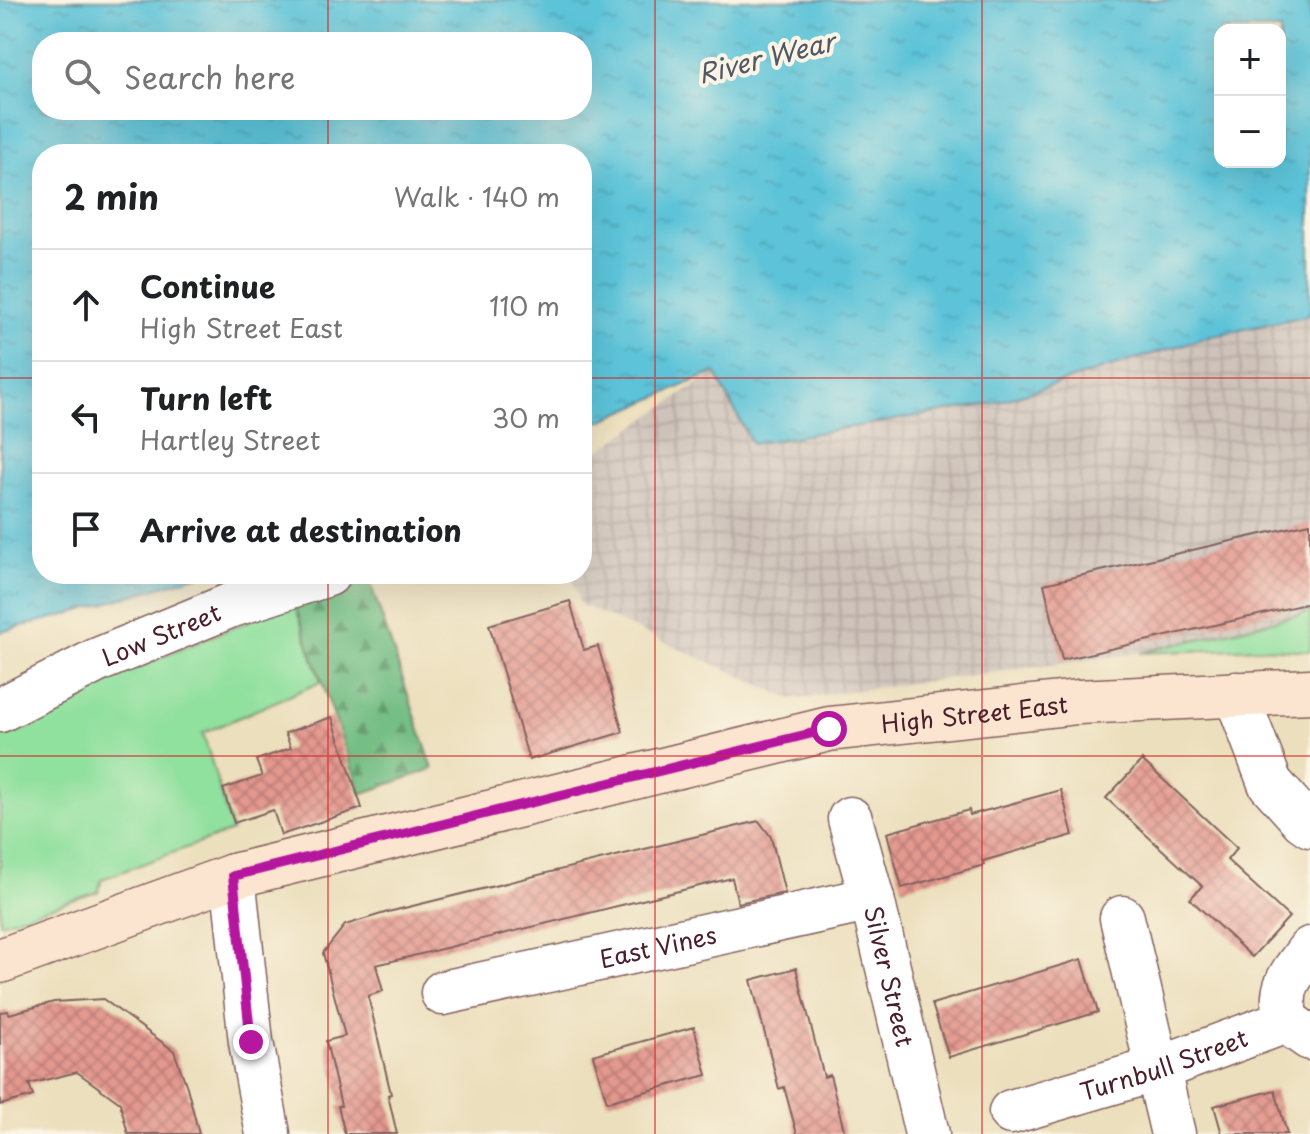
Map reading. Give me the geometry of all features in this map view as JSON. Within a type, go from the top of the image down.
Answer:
[{"type":"main road","name":"High Street East","points":[[0,961],[233,876],[829,729],[1078,702],[1310,691]]},
{"type":"street","name":"Low Street","points":[[0,710],[113,654],[229,606],[297,584]]},
{"type":"street","points":[[1236,694],[1270,783],[1310,825]]},
{"type":"street","name":"Silver Street","points":[[850,819],[927,1134]]},
{"type":"street","points":[[233,876],[251,1042],[268,1134]]},
{"type":"street","name":"East Vines","points":[[443,993],[872,899]]},
{"type":"street","points":[[1122,918],[1173,1134]]},
{"type":"street","points":[[1298,1029],[1282,1003],[1285,984],[1310,949]]},
{"type":"street","name":"Turnbull Street","points":[[1011,1112],[1298,1029]]},
{"type":"shaded area","points":[[1310,312],[1310,612],[1140,653],[791,699],[580,604],[574,584],[592,584],[592,455],[715,372]]},
{"type":"green space","points":[[353,584],[371,584],[433,769],[361,794],[294,602]]},
{"type":"green space","points":[[294,602],[321,682],[203,733],[232,831],[102,879],[98,892],[0,923],[0,725]]},
{"type":"green space","points":[[1310,612],[1310,651],[1260,648],[1140,653]]},
{"type":"water","name":"River Wear","points":[[0,0],[1310,0],[1310,315],[1207,337],[995,403],[752,444],[715,372],[592,425],[592,144],[32,144],[32,584],[170,584],[0,632]]},
{"type":"building","points":[[1310,523],[1310,603],[1062,660],[1044,584]]},
{"type":"building","points":[[570,601],[584,650],[598,646],[623,732],[529,760],[489,625]]},
{"type":"building","points":[[332,717],[362,808],[281,835],[273,810],[234,823],[223,789],[262,776],[256,760],[291,748],[285,733]]},
{"type":"building","points":[[1142,760],[1237,848],[1227,860],[1289,917],[1252,957],[1190,899],[1202,886],[1106,798]]},
{"type":"building","points":[[1061,790],[1073,835],[902,888],[887,833],[969,810],[970,815]]},
{"type":"building","points":[[759,821],[771,837],[785,893],[738,903],[732,878],[376,965],[383,991],[368,996],[397,1134],[345,1134],[326,1041],[345,1036],[323,953],[345,925]]},
{"type":"building","points":[[1082,959],[1098,1012],[949,1057],[932,1004]]},
{"type":"building","points":[[796,968],[824,1077],[830,1075],[845,1134],[797,1134],[784,1087],[779,1089],[751,980]]},
{"type":"building","points":[[103,999],[174,1051],[199,1134],[128,1134],[120,1103],[77,1072],[29,1084],[33,1096],[0,1105],[0,1012],[8,1011],[9,1014],[54,1002]]},
{"type":"building","points":[[694,1027],[707,1075],[607,1102],[593,1055]]},
{"type":"building","points":[[1275,1090],[1287,1134],[1222,1134],[1214,1106]]},
{"type":"route","points":[[251,1042],[233,876],[829,729]]}]
